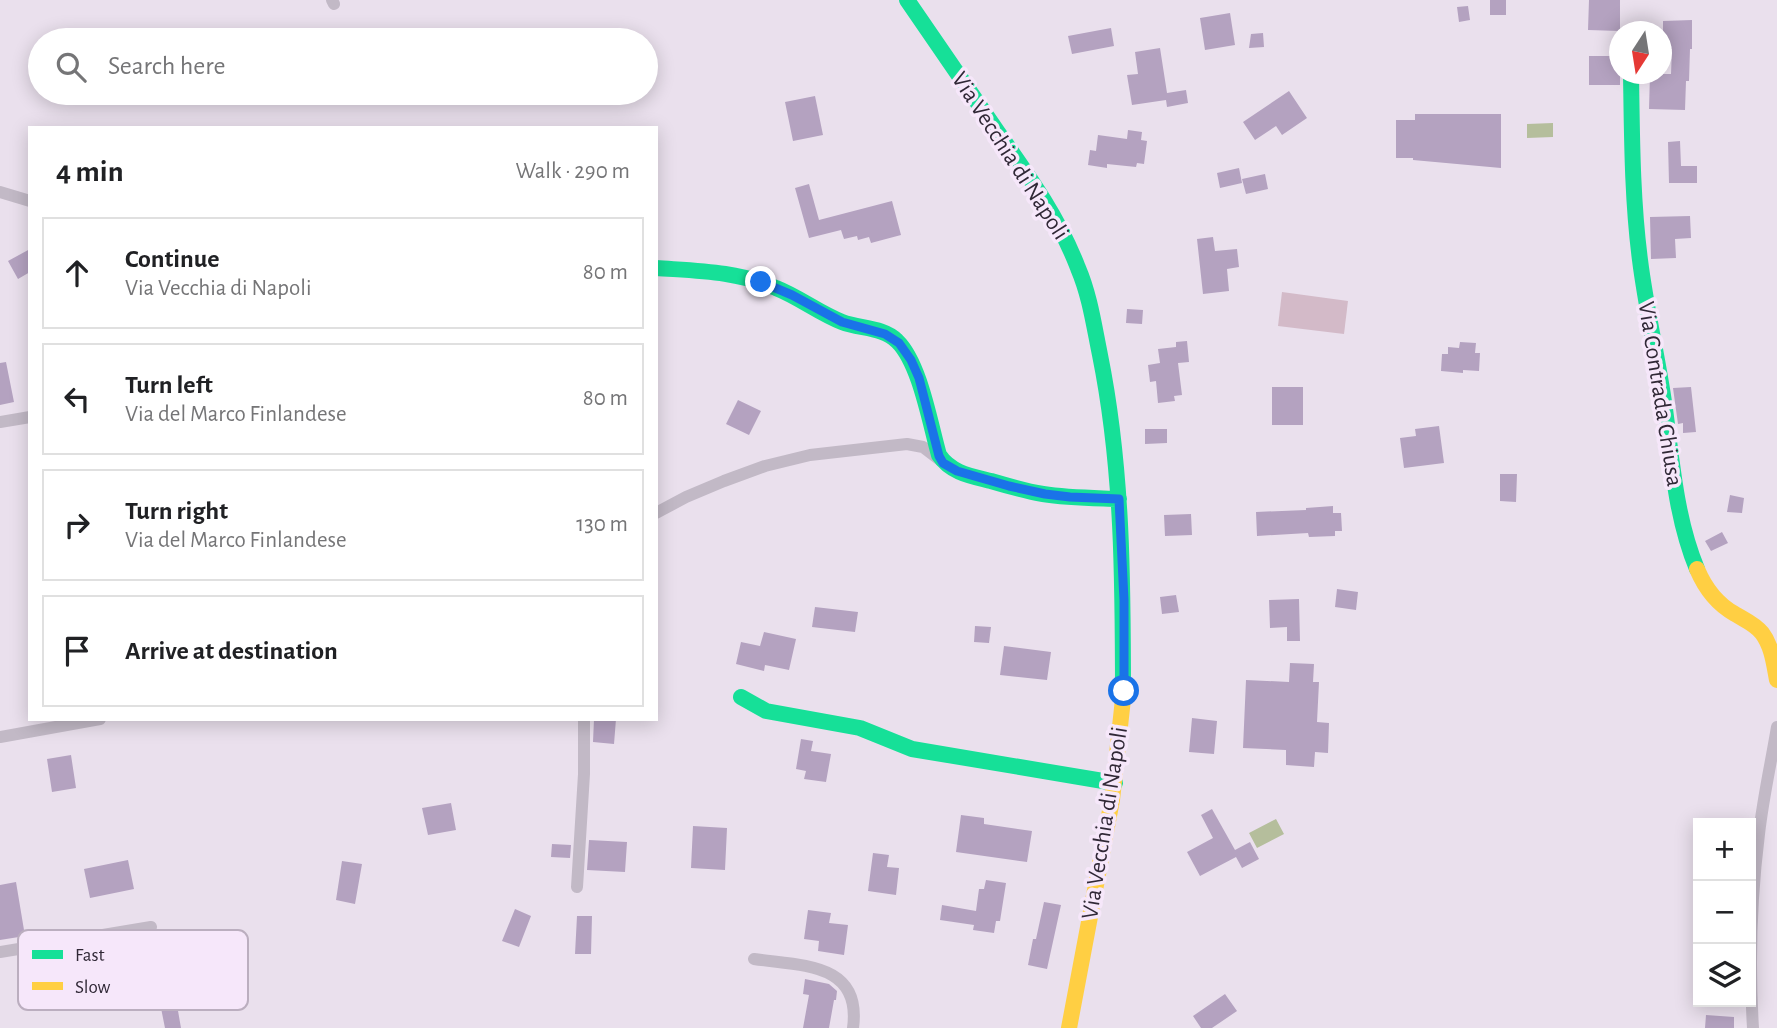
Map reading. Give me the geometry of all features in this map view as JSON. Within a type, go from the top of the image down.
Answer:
[{"type":"street","name":"Via Vecchia di Napoli","points":[[907,0],[1042,195],[1078,267],[1089,299],[1108,390],[1119,499],[1124,600],[1121,734],[1115,783],[1069,1028]]},
{"type":"street","name":"Via Contrada Chiusa","points":[[1632,84],[1635,217],[1645,298],[1680,516],[1695,565],[1706,589],[1723,607],[1760,631],[1769,649],[1777,680]]},
{"type":"street","points":[[0,192],[28,200]]},
{"type":"street","points":[[658,268],[723,272],[746,277],[777,288],[842,322],[892,337],[905,350],[916,372],[935,446],[943,463]]},
{"type":"street","points":[[0,422],[28,417]]},
{"type":"street","points":[[658,512],[704,489],[785,461],[819,453],[907,444],[923,447],[957,471],[1036,493],[1119,499]]},
{"type":"street","points":[[741,696],[766,711],[857,727],[912,749],[1115,783]]},
{"type":"street","points":[[0,737],[89,721]]},
{"type":"street","points":[[577,887],[584,774],[584,721]]},
{"type":"street","points":[[1753,1028],[1751,945],[1756,856],[1777,727]]},
{"type":"street","points":[[133,930],[151,927]]},
{"type":"street","points":[[0,952],[18,949]]},
{"type":"street","points":[[754,959],[815,968],[837,977],[852,997],[855,1012],[853,1028]]},
{"type":"shaded area","points":[[1553,123],[1553,137],[1527,138],[1527,124]]},
{"type":"shaded area","points":[[1282,292],[1348,301],[1344,334],[1278,326]]},
{"type":"shaded area","points":[[1276,819],[1284,834],[1257,848],[1249,833]]},
{"type":"building","points":[[1490,0],[1506,0],[1506,15],[1490,15]]},
{"type":"building","points":[[1589,0],[1620,0],[1620,21],[1609,21],[1609,31],[1588,30]]},
{"type":"building","points":[[1468,6],[1470,20],[1459,22],[1457,7]]},
{"type":"building","points":[[1230,13],[1235,45],[1205,50],[1200,18]]},
{"type":"building","points":[[1692,20],[1692,49],[1689,81],[1686,81],[1685,110],[1649,109],[1650,84],[1672,84],[1672,21],[1663,21]]},
{"type":"building","points":[[1111,28],[1114,46],[1072,54],[1068,36]]},
{"type":"building","points":[[1263,33],[1264,47],[1249,48],[1251,34]]},
{"type":"building","points":[[1160,48],[1167,93],[1186,90],[1188,103],[1167,107],[1166,100],[1132,105],[1127,75],[1138,74],[1135,52]]},
{"type":"building","points":[[1589,56],[1609,56],[1609,84],[1620,85],[1589,85]]},
{"type":"building","points":[[1289,91],[1307,118],[1282,135],[1276,126],[1255,140],[1243,122]]},
{"type":"building","points":[[815,96],[823,135],[793,141],[785,102]]},
{"type":"building","points":[[1415,114],[1501,114],[1501,168],[1396,158],[1396,120],[1415,120]]},
{"type":"building","points":[[1128,130],[1142,132],[1141,140],[1147,141],[1144,164],[1137,163],[1136,167],[1107,164],[1107,168],[1088,165],[1090,150],[1096,151],[1098,135],[1127,139]]},
{"type":"building","points":[[1680,141],[1681,166],[1697,166],[1697,183],[1669,183],[1668,142]]},
{"type":"building","points":[[1239,168],[1242,183],[1220,188],[1217,173]]},
{"type":"building","points":[[1265,174],[1268,189],[1246,194],[1242,179]]},
{"type":"building","points":[[809,184],[819,220],[892,201],[901,235],[871,243],[869,237],[858,240],[857,236],[844,239],[841,230],[809,238],[795,188]]},
{"type":"building","points":[[1690,216],[1691,238],[1675,239],[1676,258],[1651,259],[1650,217]]},
{"type":"building","points":[[1213,237],[1215,251],[1237,249],[1239,267],[1227,269],[1229,291],[1203,294],[1197,239]]},
{"type":"building","points":[[28,250],[28,273],[18,279],[8,261]]},
{"type":"building","points":[[1127,309],[1143,310],[1142,324],[1126,323]]},
{"type":"building","points":[[1187,341],[1189,362],[1178,363],[1182,395],[1174,396],[1175,401],[1158,403],[1156,381],[1150,382],[1148,365],[1160,363],[1158,349],[1176,347],[1176,342]]},
{"type":"building","points":[[1460,342],[1476,343],[1475,353],[1480,353],[1479,371],[1441,371],[1442,354],[1448,354],[1448,347],[1459,348]]},
{"type":"building","points":[[6,362],[14,402],[0,405],[0,363]]},
{"type":"building","points":[[1272,387],[1303,387],[1303,425],[1272,425]]},
{"type":"building","points":[[1691,387],[1696,432],[1683,433],[1683,423],[1678,424],[1673,388]]},
{"type":"building","points":[[738,400],[761,411],[749,435],[726,424]]},
{"type":"building","points":[[1439,426],[1444,463],[1404,468],[1400,438],[1416,436],[1415,429]]},
{"type":"building","points":[[1145,429],[1167,429],[1167,443],[1145,444]]},
{"type":"building","points":[[1500,474],[1517,474],[1516,502],[1500,501]]},
{"type":"building","points":[[1730,495],[1744,498],[1742,513],[1727,512]]},
{"type":"building","points":[[1333,506],[1333,513],[1341,513],[1342,531],[1335,531],[1335,536],[1309,537],[1308,533],[1257,536],[1256,512]]},
{"type":"building","points":[[1191,514],[1192,535],[1165,536],[1164,515]]},
{"type":"building","points":[[1722,532],[1728,543],[1711,551],[1705,541]]},
{"type":"building","points":[[1337,589],[1358,592],[1356,610],[1335,607]]},
{"type":"building","points":[[1176,595],[1179,612],[1162,614],[1160,597]]},
{"type":"building","points":[[1299,599],[1300,641],[1287,641],[1287,627],[1270,628],[1269,600]]},
{"type":"building","points":[[815,607],[858,612],[855,632],[812,627]]},
{"type":"building","points":[[975,626],[991,627],[989,643],[974,642]]},
{"type":"building","points":[[764,632],[796,639],[789,670],[765,665],[764,671],[736,664],[741,642],[760,646]]},
{"type":"building","points":[[1004,646],[1051,652],[1047,680],[1000,675]]},
{"type":"building","points":[[1290,663],[1314,664],[1313,682],[1319,682],[1317,722],[1329,723],[1328,753],[1315,752],[1314,767],[1286,765],[1286,750],[1243,748],[1246,680],[1289,682]]},
{"type":"building","points":[[1192,718],[1217,721],[1214,754],[1189,752]]},
{"type":"building","points":[[594,721],[616,721],[614,744],[593,742]]},
{"type":"building","points":[[801,739],[813,741],[811,751],[831,754],[826,782],[804,779],[806,771],[796,769]]},
{"type":"building","points":[[71,755],[76,788],[52,792],[47,759]]},
{"type":"building","points":[[451,803],[456,830],[428,835],[422,808]]},
{"type":"building","points":[[1212,809],[1235,850],[1250,842],[1259,859],[1242,868],[1236,857],[1200,876],[1187,852],[1213,838],[1201,815]]},
{"type":"building","points":[[961,815],[984,818],[984,824],[1032,831],[1027,862],[956,852]]},
{"type":"building","points":[[693,826],[727,828],[725,870],[691,868]]},
{"type":"building","points":[[589,840],[627,842],[625,872],[587,870]]},
{"type":"building","points":[[552,844],[571,845],[570,858],[551,857]]},
{"type":"building","points":[[873,853],[889,855],[887,867],[899,868],[896,895],[868,891]]},
{"type":"building","points":[[128,860],[134,889],[90,898],[84,869]]},
{"type":"building","points":[[342,861],[362,864],[355,904],[336,900]]},
{"type":"building","points":[[986,880],[1006,883],[1000,921],[996,921],[994,933],[973,930],[974,925],[940,920],[942,905],[976,911],[979,889],[984,889]]},
{"type":"building","points":[[16,882],[24,930],[18,930],[18,937],[0,940],[0,885]]},
{"type":"building","points":[[1044,902],[1061,905],[1047,969],[1028,965]]},
{"type":"building","points":[[515,909],[531,916],[519,947],[502,941]]},
{"type":"building","points":[[808,910],[831,913],[829,923],[848,925],[844,955],[818,951],[819,941],[804,939]]},
{"type":"building","points":[[577,916],[592,916],[591,954],[575,954]]},
{"type":"building","points":[[805,979],[829,984],[837,991],[829,1028],[803,1028],[809,995],[803,994]]},
{"type":"building","points":[[1225,994],[1237,1011],[1212,1028],[1201,1028],[1193,1016]]},
{"type":"building","points":[[161,1010],[178,1010],[181,1028],[165,1028]]},
{"type":"building","points":[[1706,1015],[1734,1017],[1734,1028],[1705,1028]]},
{"type":"traffic: fast","points":[[907,0],[1042,197],[1062,232],[1086,289],[1108,398],[1117,484],[1122,570],[1123,699]]},
{"type":"traffic: fast","points":[[1631,84],[1634,190],[1640,260],[1679,508],[1697,569]]},
{"type":"traffic: fast","points":[[658,268],[717,273],[761,282],[842,322],[891,336],[905,351],[912,364],[939,455],[955,470],[1043,494],[1119,499]]},
{"type":"traffic: fast","points":[[741,697],[766,711],[860,728],[912,749],[1115,783]]},
{"type":"traffic: slow","points":[[1697,569],[1717,600],[1762,633],[1770,649],[1777,680]]},
{"type":"traffic: slow","points":[[1069,1028],[1112,800],[1123,699]]},
{"type":"route","points":[[761,282],[842,322],[885,334],[899,343],[916,372],[935,446],[947,466],[1036,493],[1119,499],[1124,600],[1124,691]]}]
